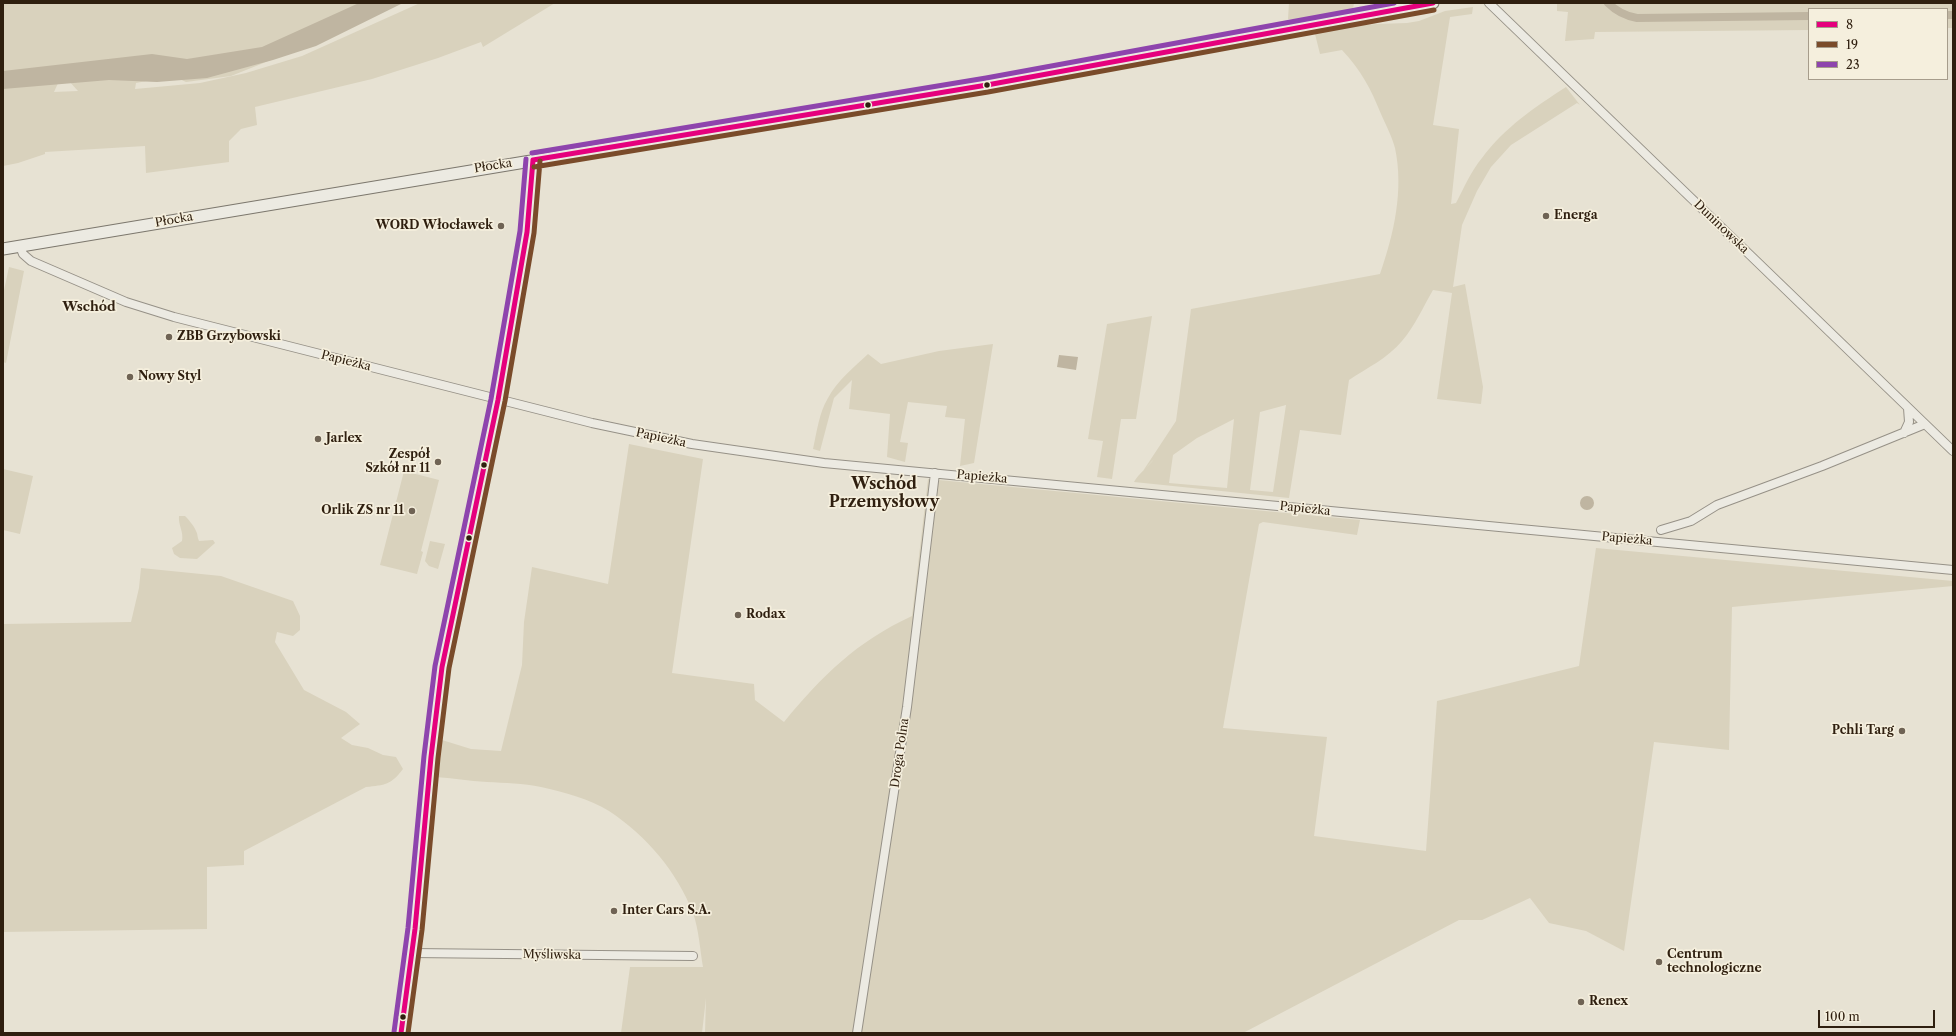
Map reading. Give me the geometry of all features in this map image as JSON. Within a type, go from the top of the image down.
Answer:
[{"type":"street","name":"Płocka","points":[[3,249],[987,85],[1433,3]]},
{"type":"street","name":"Duninowska","points":[[1489,3],[1953,451]]},
{"type":"street","points":[[401,1033],[412,953],[430,757],[440,675],[450,621],[498,400],[527,232],[534,160]]},
{"type":"street","name":"Papieżka","points":[[20,246],[23,254],[31,261],[126,302],[152,310],[498,400],[592,423],[692,444],[799,460],[1953,570]]},
{"type":"street","points":[[1904,433],[1909,422],[1908,408]]},
{"type":"street","name":"Papieżka","points":[[1661,530],[1691,521],[1717,505],[1822,466],[1925,424]]},
{"type":"street","name":"Droga Polna","points":[[857,1033],[907,707],[935,473]]},
{"type":"street","name":"Myśliwska","points":[[412,953],[693,956]]},
{"type":"shaded area","points":[[3,3],[393,3],[291,52],[231,76],[186,82],[173,76],[136,83],[135,89],[200,83],[246,73],[302,56],[420,3],[555,3],[483,47],[481,42],[438,58],[372,79],[255,107],[257,125],[241,129],[229,141],[229,162],[146,173],[145,146],[45,152],[45,154],[18,163],[3,166]],"holes":[[[59,81],[69,81],[78,91],[54,92]]]},
{"type":"shaded area","points":[[359,3],[403,3],[316,46],[273,60],[207,78],[157,82],[109,80],[3,89],[3,71],[152,54],[187,59],[262,47]]},
{"type":"shaded area","points":[[1289,3],[1354,3],[1353,9],[1304,19],[1288,19]]},
{"type":"shaded area","points":[[1557,3],[1953,3],[1953,28],[1948,28],[1948,8],[1808,8],[1808,30],[1595,32],[1594,39],[1565,41],[1568,12],[1557,11]]},
{"type":"shaded area","points":[[1473,7],[1472,14],[1450,17],[1433,125],[1459,129],[1451,204],[1456,203],[1474,168],[1500,137],[1532,110],[1566,87],[1580,105],[1577,103],[1511,145],[1491,167],[1477,191],[1462,225],[1453,287],[1465,284],[1483,387],[1481,404],[1437,399],[1452,293],[1433,290],[1419,316],[1402,341],[1384,358],[1349,380],[1341,435],[1300,430],[1289,498],[1134,482],[1176,421],[1191,309],[1380,274],[1390,243],[1398,196],[1398,164],[1395,148],[1391,135],[1360,72],[1342,50],[1320,54],[1315,34],[1353,26],[1419,21],[1445,11]],"holes":[[[1286,405],[1273,492],[1250,490],[1260,412]],[[1234,419],[1227,488],[1169,483],[1173,455],[1197,438]]]},
{"type":"shaded area","points":[[9,267],[24,271],[6,363],[3,362],[3,295]]},
{"type":"shaded area","points":[[1152,316],[1136,419],[1121,419],[1112,479],[1097,477],[1103,441],[1088,439],[1107,324]]},
{"type":"shaded area","points":[[993,344],[974,463],[960,466],[965,419],[945,417],[947,406],[908,402],[900,442],[908,443],[905,462],[887,457],[890,414],[849,409],[852,380],[834,398],[820,451],[813,449],[820,416],[828,398],[841,380],[868,354],[881,364],[939,351]]},
{"type":"shaded area","points":[[1059,355],[1078,357],[1076,370],[1057,367]]},
{"type":"shaded area","points":[[629,444],[703,459],[672,673],[754,684],[755,700],[784,722],[813,689],[842,661],[874,637],[912,616],[928,479],[1360,520],[1357,535],[1263,522],[1259,524],[1223,728],[1327,737],[1314,836],[1426,851],[1437,701],[1579,666],[1596,548],[1953,581],[1953,586],[1732,607],[1729,750],[1654,742],[1624,951],[1586,931],[1549,923],[1530,898],[1482,920],[1459,920],[1243,1033],[705,1033],[706,998],[702,1033],[621,1033],[630,967],[703,967],[698,933],[693,913],[669,869],[648,843],[623,821],[609,811],[585,799],[559,791],[514,783],[480,782],[435,777],[442,740],[471,749],[501,751],[522,665],[524,622],[532,567],[608,584]]},
{"type":"shaded area","points":[[3,469],[33,476],[20,534],[3,530]]},
{"type":"shaded area","name":"Orlik ZS nr 11","points":[[404,471],[439,480],[421,551],[423,552],[417,574],[380,565]]},
{"type":"shaded area","points":[[1584,496],[1590,496],[1594,500],[1594,506],[1590,510],[1584,510],[1580,506],[1580,500]]},
{"type":"shaded area","points":[[179,516],[185,516],[190,521],[197,532],[199,541],[213,540],[215,543],[197,559],[180,558],[174,554],[172,548],[182,541]]},
{"type":"shaded area","points":[[430,541],[445,544],[438,569],[429,566],[425,561]]},
{"type":"shaded area","points":[[141,568],[221,576],[293,601],[300,616],[300,630],[293,636],[277,632],[275,642],[304,690],[346,712],[360,724],[341,738],[352,745],[368,748],[383,755],[396,757],[403,769],[391,781],[378,786],[366,787],[244,851],[244,865],[207,867],[207,929],[3,932],[3,624],[131,622],[139,588]]},
{"type":"waterway","points":[[1608,3],[1621,13],[1637,18],[1808,16]]},
{"type":"waterway","points":[[1948,15],[1953,15]]},
{"type":"transit line","name":"23","points":[[532,153],[986,78],[1394,3]]},
{"type":"transit line","name":"8","points":[[533,160],[987,85],[1433,3]]},
{"type":"transit line","name":"19","points":[[534,167],[988,92],[1434,10]]},
{"type":"transit line","name":"23","points":[[394,1032],[408,928],[424,756],[435,666],[491,399],[520,231],[526,159]]},
{"type":"transit line","name":"8","points":[[401,1033],[415,929],[431,757],[442,667],[498,400],[527,232],[533,160]]},
{"type":"transit line","name":"19","points":[[408,1033],[422,930],[438,758],[449,668],[505,401],[534,233],[540,161]]},
{"type":"place","name":"Energa","points":[[1546,216]]},
{"type":"place","name":"WORD Włocławek","points":[[501,226]]},
{"type":"place","name":"ZBB Grzybowski","points":[[169,337]]},
{"type":"place","name":"Nowy Styl","points":[[130,377]]},
{"type":"place","name":"Jarlex","points":[[318,439]]},
{"type":"place","name":"Zespół Szkół nr 11","points":[[438,462]]},
{"type":"place","name":"Orlik ZS nr 11","points":[[412,511]]},
{"type":"place","name":"Rodax","points":[[738,615]]},
{"type":"place","name":"Pchli Targ","points":[[1902,731]]},
{"type":"place","name":"Inter Cars S.A.","points":[[614,911]]},
{"type":"place","name":"Centrum technologiczne","points":[[1659,962]]},
{"type":"place","name":"Renex","points":[[1581,1002]]},
{"type":"district","name":"Wschód","points":[[89,307]]},
{"type":"district","name":"Wschód Przemysłowy","points":[[884,493]]}]
